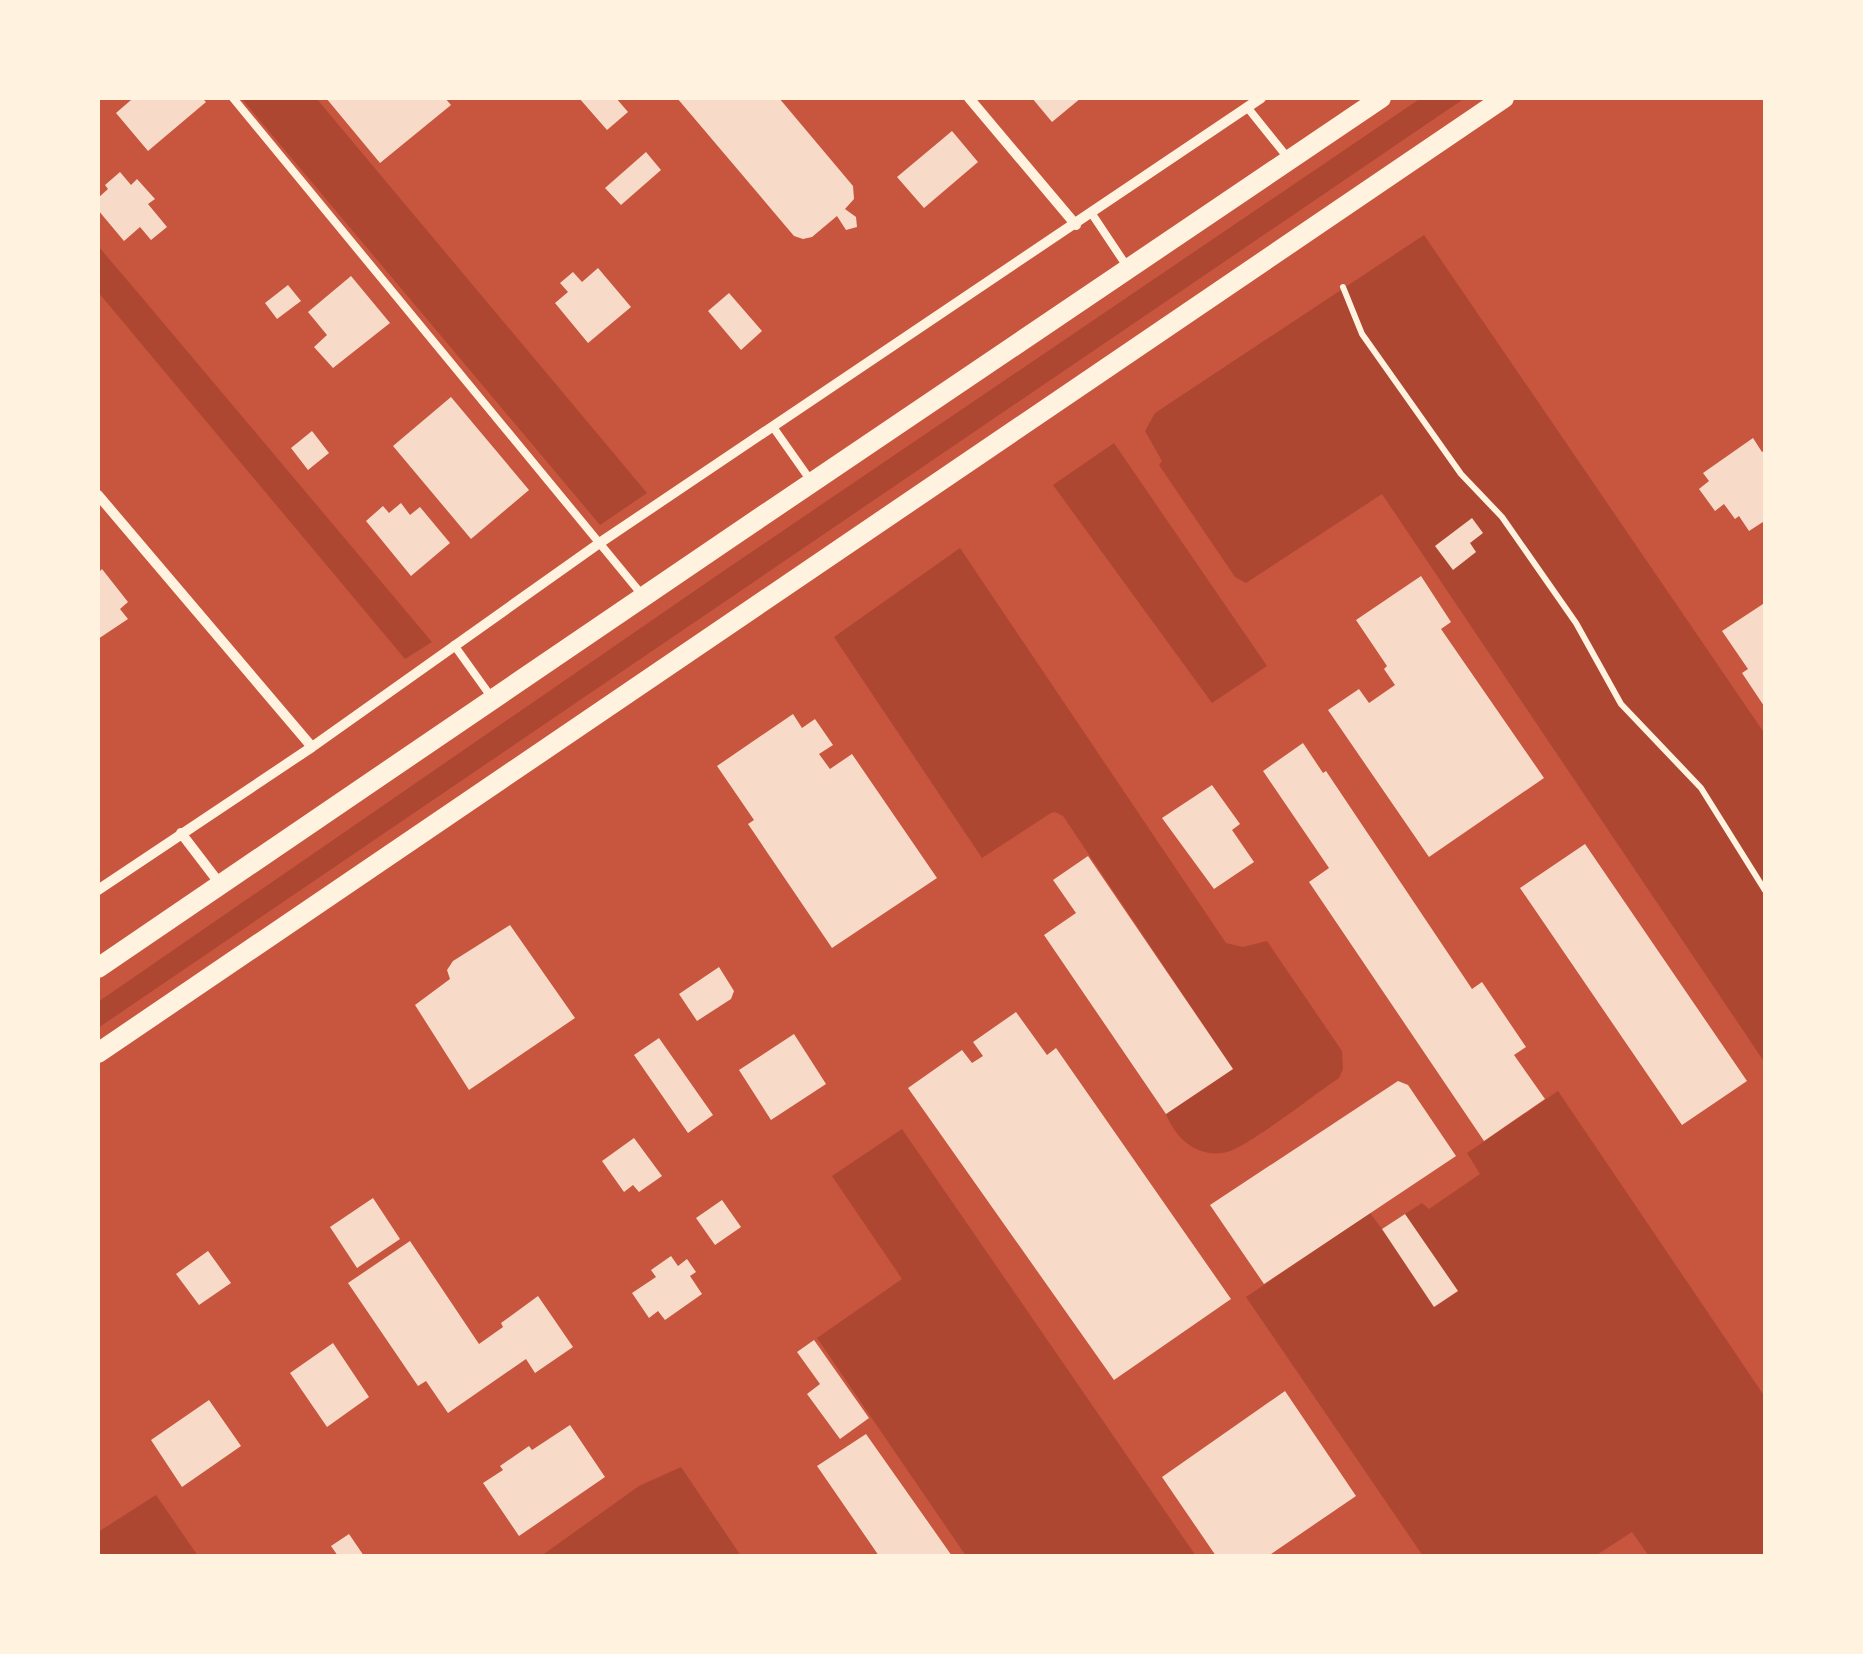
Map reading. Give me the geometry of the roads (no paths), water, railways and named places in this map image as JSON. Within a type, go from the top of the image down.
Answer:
[{"type":"main road","points":[[98,968],[1381,98]]},
{"type":"main road","points":[[98,1053],[1504,98]]},
{"type":"street","points":[[969,98],[1076,225]]},
{"type":"street","points":[[98,890],[312,747],[601,542],[1261,98]]},
{"type":"street","points":[[98,495],[312,747]]},
{"type":"street","points":[[181,833],[220,885]]},
{"type":"lane","points":[[233,98],[644,597]]},
{"type":"lane","points":[[1248,107],[1289,159]]},
{"type":"lane","points":[[1092,214],[1128,268]]},
{"type":"lane","points":[[773,427],[813,484]]},
{"type":"lane","points":[[454,645],[493,700]]}]
